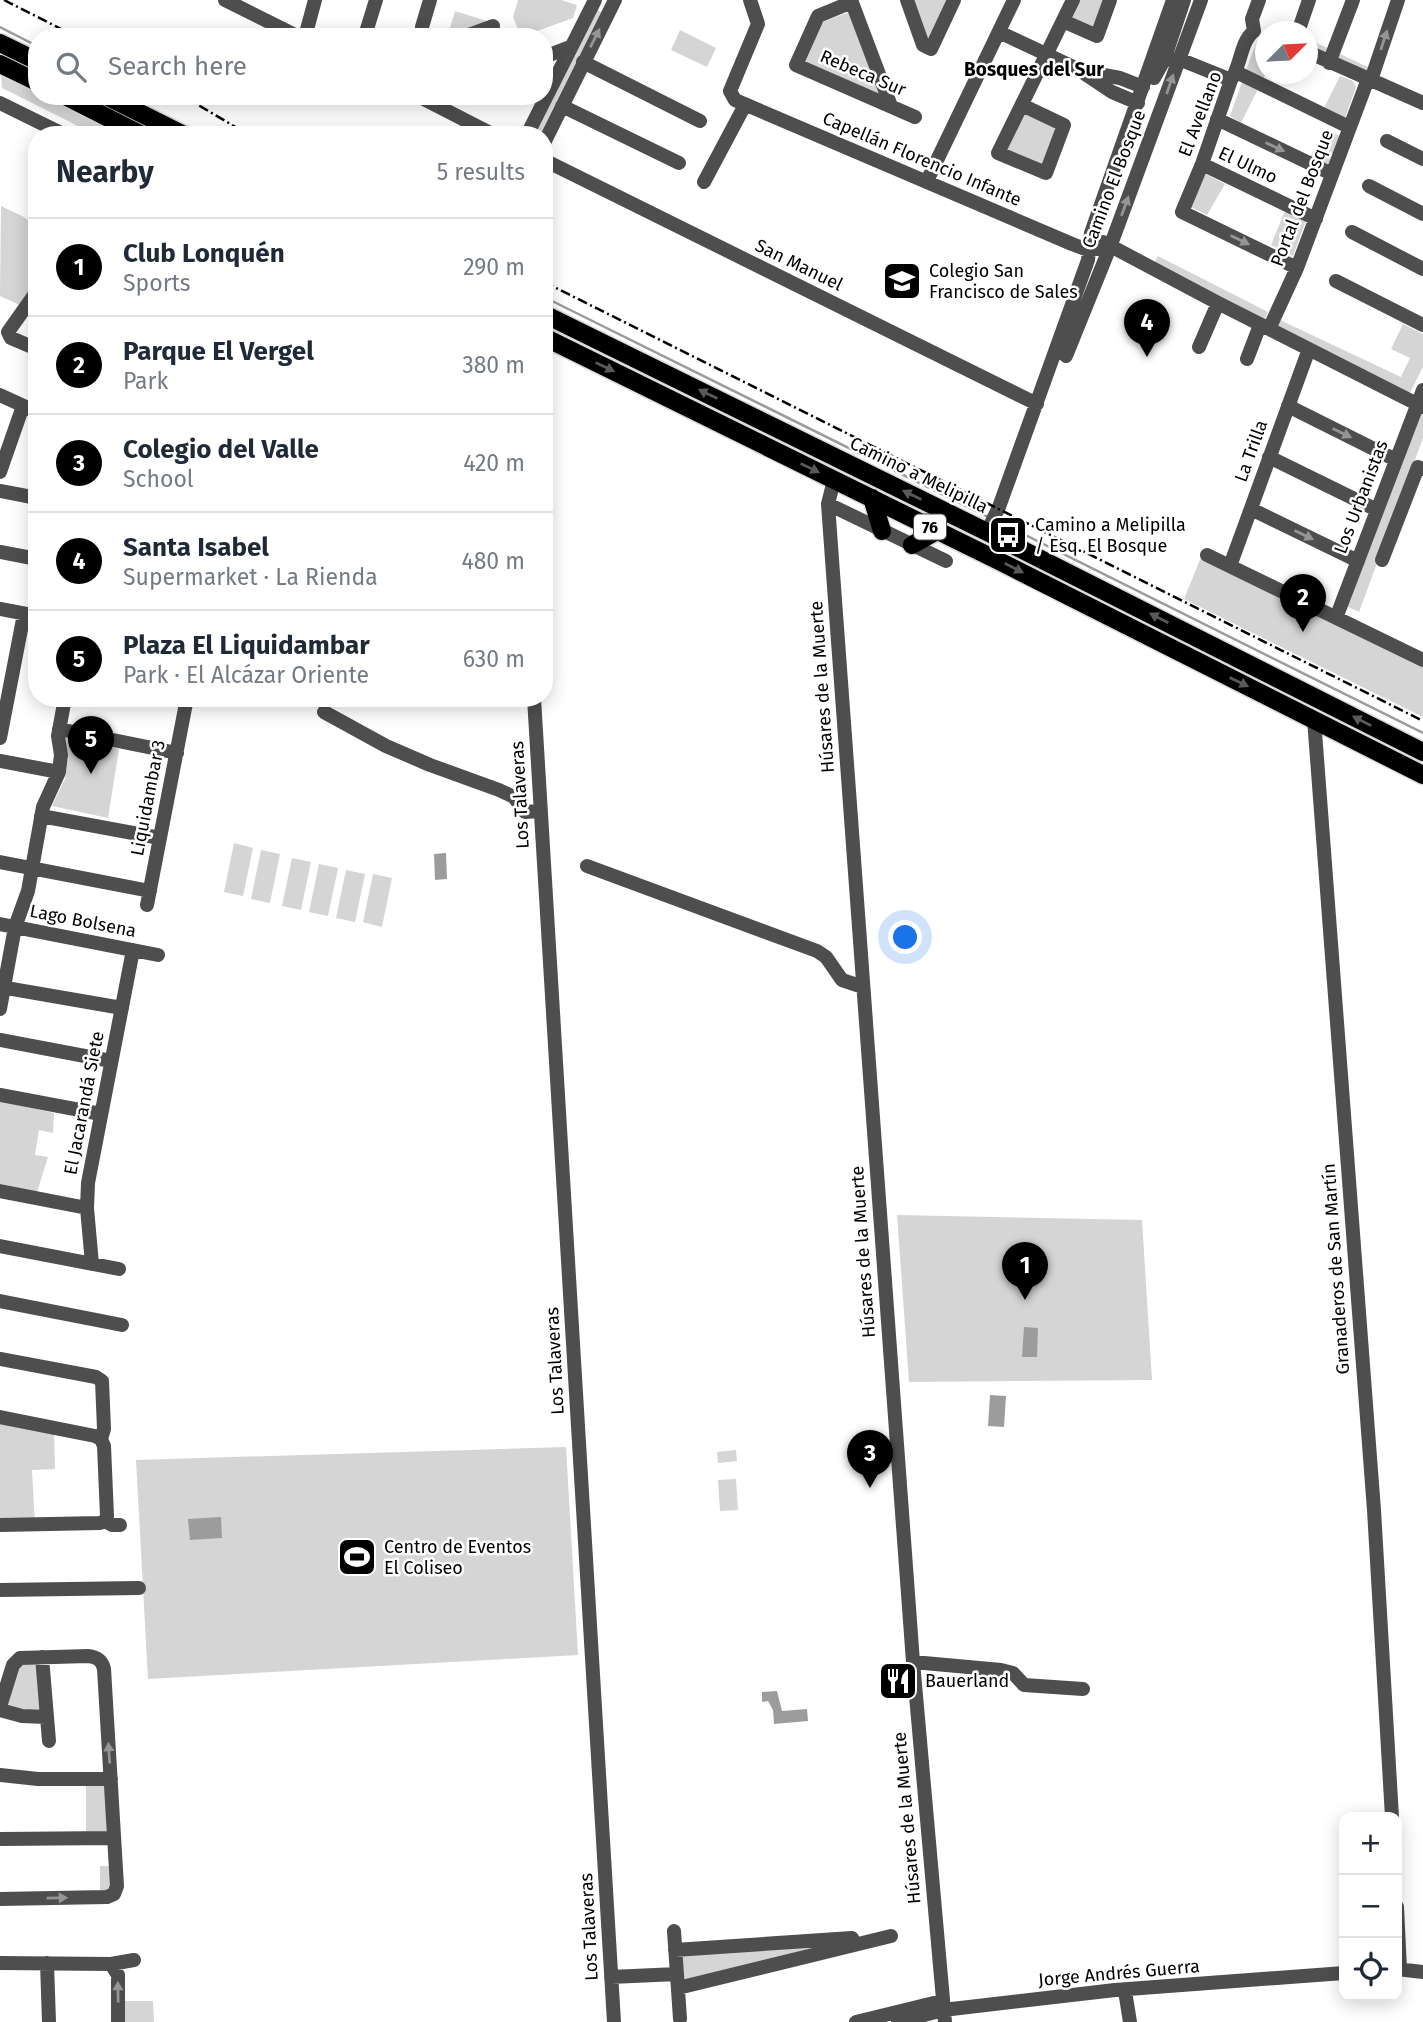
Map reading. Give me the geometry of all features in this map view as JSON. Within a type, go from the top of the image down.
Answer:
[{"type":"main road","points":[[3,46],[28,57]]},
{"type":"main road","points":[[0,64],[28,78]]},
{"type":"main road","points":[[83,105],[124,126]]},
{"type":"main road","points":[[124,105],[166,126]]},
{"type":"main road","name":"Camino a Melipilla","points":[[553,318],[991,523],[1423,752]]},
{"type":"main road","name":"76","points":[[553,341],[872,498],[1423,775]]},
{"type":"main road","points":[[872,498],[882,531]]},
{"type":"main road","points":[[912,545],[937,531]]},
{"type":"street","points":[[225,0],[281,28]]},
{"type":"street","points":[[307,28],[315,0]]},
{"type":"street","points":[[367,28],[376,0]]},
{"type":"street","points":[[422,27],[430,0]]},
{"type":"street","points":[[553,82],[596,0],[614,2],[553,126]]},
{"type":"street","name":"Capellán Florencio Infante","points":[[750,0],[758,24],[731,87],[732,97],[745,105],[1088,250]]},
{"type":"street","points":[[907,0],[923,45],[931,49],[954,0]]},
{"type":"street","points":[[927,181],[1014,0]]},
{"type":"street","points":[[1022,104],[1064,125],[1046,173],[998,153],[1022,104],[1047,54],[1073,0]]},
{"type":"street","points":[[1063,21],[1097,36],[1110,0]]},
{"type":"street","name":"Camino El Bosque","points":[[991,523],[1065,327],[1088,260],[1091,233],[1173,0]]},
{"type":"street","name":"Camino El Bosque","points":[[1066,356],[1110,247],[1171,59],[1184,0]]},
{"type":"street","name":"Camino El Bosque","points":[[1143,87],[1152,83],[1171,59],[1201,0]]},
{"type":"street","name":"El Avellano","points":[[1255,25],[1252,19],[1259,0]]},
{"type":"street","points":[[1302,21],[1309,0]]},
{"type":"street","points":[[1329,63],[1353,0]]},
{"type":"street","name":"Portal del Bosque","points":[[1247,359],[1297,268],[1398,0]]},
{"type":"street","points":[[851,1],[891,107]]},
{"type":"street","name":"Rebeca Sur","points":[[851,1],[818,16],[796,65],[915,117]]},
{"type":"street","points":[[488,28],[493,26]]},
{"type":"street","points":[[999,32],[1082,71],[1104,88],[1138,103]]},
{"type":"street","name":"El Avellano","points":[[1255,34],[1248,37],[1182,212],[1297,268]]},
{"type":"street","points":[[553,54],[570,47]]},
{"type":"street","points":[[1318,58],[1423,103]]},
{"type":"street","points":[[1171,59],[1234,76],[1349,127]]},
{"type":"street","points":[[583,62],[700,121]]},
{"type":"street","points":[[1082,71],[1120,78],[1143,87]]},
{"type":"street","points":[[0,103],[47,126]]},
{"type":"street","points":[[436,105],[476,126]]},
{"type":"street","points":[[531,126],[542,105]]},
{"type":"street","points":[[704,182],[745,105]]},
{"type":"street","points":[[562,106],[679,163]]},
{"type":"street","points":[[1217,119],[1332,174]]},
{"type":"street","points":[[1387,141],[1423,159]]},
{"type":"street","name":"San Manuel","points":[[553,164],[1037,404]]},
{"type":"street","name":"El Ulmo","points":[[1202,164],[1316,219]]},
{"type":"street","points":[[1369,186],[1423,214]]},
{"type":"street","points":[[1352,232],[1423,269]]},
{"type":"street","points":[[1091,233],[1110,247],[1265,327],[1421,400]]},
{"type":"street","points":[[1088,250],[1110,247]]},
{"type":"street","points":[[1336,281],[1423,325]]},
{"type":"street","points":[[28,303],[4,335],[28,345]]},
{"type":"street","points":[[1199,347],[1218,303]]},
{"type":"street","name":"Camino El Bosque","points":[[1065,327],[1084,312]]},
{"type":"street","name":"La Trilla","points":[[1230,566],[1309,349]]},
{"type":"street","points":[[0,395],[28,408]]},
{"type":"street","name":"Los Urbanistas","points":[[1336,618],[1421,400]]},
{"type":"street","points":[[0,472],[23,405]]},
{"type":"street","points":[[1288,407],[1396,460]]},
{"type":"street","points":[[1269,457],[1377,510]]},
{"type":"street","points":[[1382,560],[1420,468]]},
{"type":"street","name":"Húsares de la Muerte","points":[[834,480],[828,504],[913,1662],[943,2011]]},
{"type":"street","points":[[0,491],[28,496]]},
{"type":"street","points":[[828,504],[946,561]]},
{"type":"street","points":[[1251,509],[1357,561]]},
{"type":"street","points":[[0,552],[28,557]]},
{"type":"street","points":[[1207,555],[1423,660]]},
{"type":"street","points":[[0,609],[28,614]]},
{"type":"street","points":[[0,738],[28,627]]},
{"type":"street","points":[[0,1009],[2,988],[15,927],[26,898],[41,816],[59,772],[59,729],[63,707]]},
{"type":"street","name":"Liquidambar 3","points":[[32,869],[148,898],[185,707]]},
{"type":"street","name":"Los Talaveras","points":[[535,707],[614,2022]]},
{"type":"street","points":[[324,712],[397,751],[514,797],[525,812],[541,811]]},
{"type":"street","name":"Granaderos de San Martín","points":[[1314,719],[1374,1510],[1392,1812]]},
{"type":"street","points":[[59,729],[177,753]]},
{"type":"street","points":[[0,761],[59,772]]},
{"type":"street","points":[[41,816],[160,838]]},
{"type":"street","points":[[0,862],[32,869]]},
{"type":"street","points":[[587,866],[817,951],[826,957],[842,979],[863,986]]},
{"type":"street","name":"Lago Bolsena","points":[[0,924],[158,955]]},
{"type":"street","name":"El Jacarandá Siete","points":[[92,1264],[88,1183],[133,950]]},
{"type":"street","points":[[2,988],[122,1008]]},
{"type":"street","points":[[0,1041],[111,1061]]},
{"type":"street","points":[[0,1095],[101,1114]]},
{"type":"street","points":[[0,1191],[88,1208]]},
{"type":"street","points":[[0,1246],[119,1269]]},
{"type":"street","points":[[0,1301],[122,1325]]},
{"type":"street","points":[[0,1359],[100,1379],[104,1426],[101,1439]]},
{"type":"street","points":[[0,1417],[101,1439],[104,1443],[105,1521]]},
{"type":"street","points":[[0,1525],[105,1521],[120,1525]]},
{"type":"street","points":[[0,1590],[139,1588]]},
{"type":"street","points":[[42,1657],[49,1741]]},
{"type":"street","points":[[0,1899],[110,1896],[117,1886],[102,1662],[92,1657],[16,1660],[0,1708],[22,1716],[46,1717]]},
{"type":"street","points":[[913,1662],[1001,1670],[1013,1674],[1024,1685],[1083,1689]]},
{"type":"street","points":[[0,1775],[38,1779],[111,1779]]},
{"type":"street","points":[[0,1839],[114,1838]]},
{"type":"street","points":[[674,1931],[680,2019]]},
{"type":"street","points":[[611,1977],[677,1981],[891,1936],[675,1950]]},
{"type":"street","points":[[0,1964],[111,1964],[134,1961]]},
{"type":"street","points":[[47,1963],[49,2022]]},
{"type":"street","points":[[111,1964],[118,1975],[118,2022]]},
{"type":"street","points":[[1402,1969],[1423,1972]]},
{"type":"street","name":"Jorge Andrés Guerra","points":[[856,2022],[1115,1990],[1339,1973]]},
{"type":"street","points":[[1125,1991],[1130,2022]]},
{"type":"street","name":"Jorge Andrés Guerra","points":[[898,2022],[943,2011]]},
{"type":"shaded area","points":[[518,0],[561,0],[577,5],[573,18],[546,28],[517,28],[513,17]]},
{"type":"shaded area","points":[[909,0],[948,0],[927,45]]},
{"type":"shaded area","points":[[1078,0],[1105,0],[1093,32],[1068,20]]},
{"type":"shaded area","points":[[594,8],[601,12],[544,126],[535,126],[546,105],[553,105],[553,91]]},
{"type":"shaded area","points":[[455,11],[490,22],[469,28],[450,28]]},
{"type":"shaded area","points":[[852,11],[885,100],[803,64],[822,22]]},
{"type":"shaded area","points":[[680,30],[716,48],[707,67],[671,50]]},
{"type":"shaded area","points":[[1318,44],[1370,68],[1368,74],[1318,50]]},
{"type":"shaded area","points":[[1255,46],[1255,75],[1246,70]]},
{"type":"shaded area","points":[[1,71],[28,84],[28,101],[2,88]]},
{"type":"shaded area","points":[[1340,76],[1353,81],[1356,87],[1345,118],[1324,108]]},
{"type":"shaded area","points":[[1243,79],[1259,87],[1241,123],[1230,116]]},
{"type":"shaded area","points":[[36,105],[71,105],[114,126],[78,126]]},
{"type":"shaded area","points":[[1022,112],[1060,129],[1044,167],[1006,151]]},
{"type":"shaded area","points":[[1325,130],[1340,136],[1331,166],[1310,157]]},
{"type":"shaded area","points":[[1204,173],[1225,184],[1207,215],[1191,207]]},
{"type":"shaded area","points":[[1,206],[28,220],[28,299],[22,306],[0,296]]},
{"type":"shaded area","points":[[1286,208],[1307,218],[1293,256],[1271,245]]},
{"type":"shaded area","points":[[1158,256],[1268,312],[1263,323],[1152,267]]},
{"type":"shaded area","points":[[1280,320],[1401,377],[1410,358],[1391,349],[1403,324],[1423,334],[1423,367],[1410,393],[1276,330]]},
{"type":"shaded area","points":[[1419,412],[1423,413],[1423,438],[1359,612],[1346,606]]},
{"type":"shaded area","points":[[1201,557],[1423,665],[1423,717],[1184,599]]},
{"type":"shaded area","points":[[66,738],[119,749],[108,818],[52,806],[65,779],[68,759]]},
{"type":"shaded area","points":[[234,843],[253,848],[243,896],[224,892]]},
{"type":"shaded area","points":[[261,850],[280,854],[270,903],[251,899]]},
{"type":"shaded area","points":[[446,853],[447,879],[435,880],[434,854]]},
{"type":"shaded area","points":[[292,858],[311,862],[301,910],[282,906]]},
{"type":"shaded area","points":[[319,864],[338,868],[328,916],[309,912]]},
{"type":"shaded area","points":[[346,870],[365,874],[355,922],[336,918]]},
{"type":"shaded area","points":[[373,874],[392,878],[382,927],[363,922]]},
{"type":"shaded area","points":[[0,1101],[54,1113],[53,1133],[39,1130],[35,1155],[48,1157],[37,1192],[0,1184]]},
{"type":"shaded area","points":[[897,1215],[1142,1220],[1152,1380],[909,1382]]},
{"type":"shaded area","points":[[1024,1327],[1038,1328],[1037,1357],[1022,1357]]},
{"type":"shaded area","points":[[990,1395],[1006,1396],[1004,1427],[988,1426]]},
{"type":"shaded area","points":[[0,1419],[54,1430],[55,1469],[32,1470],[35,1523],[0,1523]]},
{"type":"shaded area","name":"Centro de Eventos El Coliseo","points":[[566,1447],[578,1655],[148,1679],[136,1460]]},
{"type":"shaded area","points":[[736,1450],[737,1461],[718,1463],[717,1452]]},
{"type":"shaded area","points":[[736,1479],[738,1510],[720,1511],[718,1480]]},
{"type":"shaded area","points":[[221,1517],[222,1538],[190,1540],[188,1519]]},
{"type":"shaded area","points":[[40,1660],[43,1713],[8,1706],[18,1667],[22,1662]]},
{"type":"shaded area","points":[[777,1691],[782,1711],[807,1709],[808,1721],[774,1724],[773,1710],[768,1701],[762,1702],[762,1692]]},
{"type":"shaded area","points":[[86,1784],[109,1784],[110,1832],[86,1833]]},
{"type":"shaded area","points":[[100,1866],[113,1866],[114,1887],[100,1895]]},
{"type":"shaded area","points":[[852,1942],[683,1980],[681,1958],[685,1954]]},
{"type":"shaded area","points":[[121,2001],[153,2001],[154,2022],[122,2022]]},
{"type":"waterway","points":[[0,27],[28,41]]},
{"type":"waterway","points":[[553,301],[988,517]]},
{"type":"waterway","points":[[997,521],[1423,733]]},
{"type":"railway","points":[[4,0],[59,28]]},
{"type":"railway","points":[[198,105],[234,126]]},
{"type":"railway","points":[[553,286],[1423,721]]},
{"type":"place","name":"Colegio San Francisco de Sales","points":[[902,281]]},
{"type":"place","name":"Santa Isabel","points":[[1147,357]]},
{"type":"place","name":"Camino a Melipilla / Esq. El Bosque","points":[[1008,535]]},
{"type":"place","name":"Parque El Vergel","points":[[1303,632]]},
{"type":"place","name":"Plaza El Liquidambar","points":[[91,774]]},
{"type":"place","name":"Club Lonquén","points":[[1025,1300]]},
{"type":"place","name":"Colegio del Valle","points":[[870,1488]]},
{"type":"place","name":"Centro de Eventos El Coliseo","points":[[357,1557]]},
{"type":"place","name":"Bauerland","points":[[898,1681]]},
{"type":"district","name":"Bosques del Sur","points":[[1034,69]]}]
